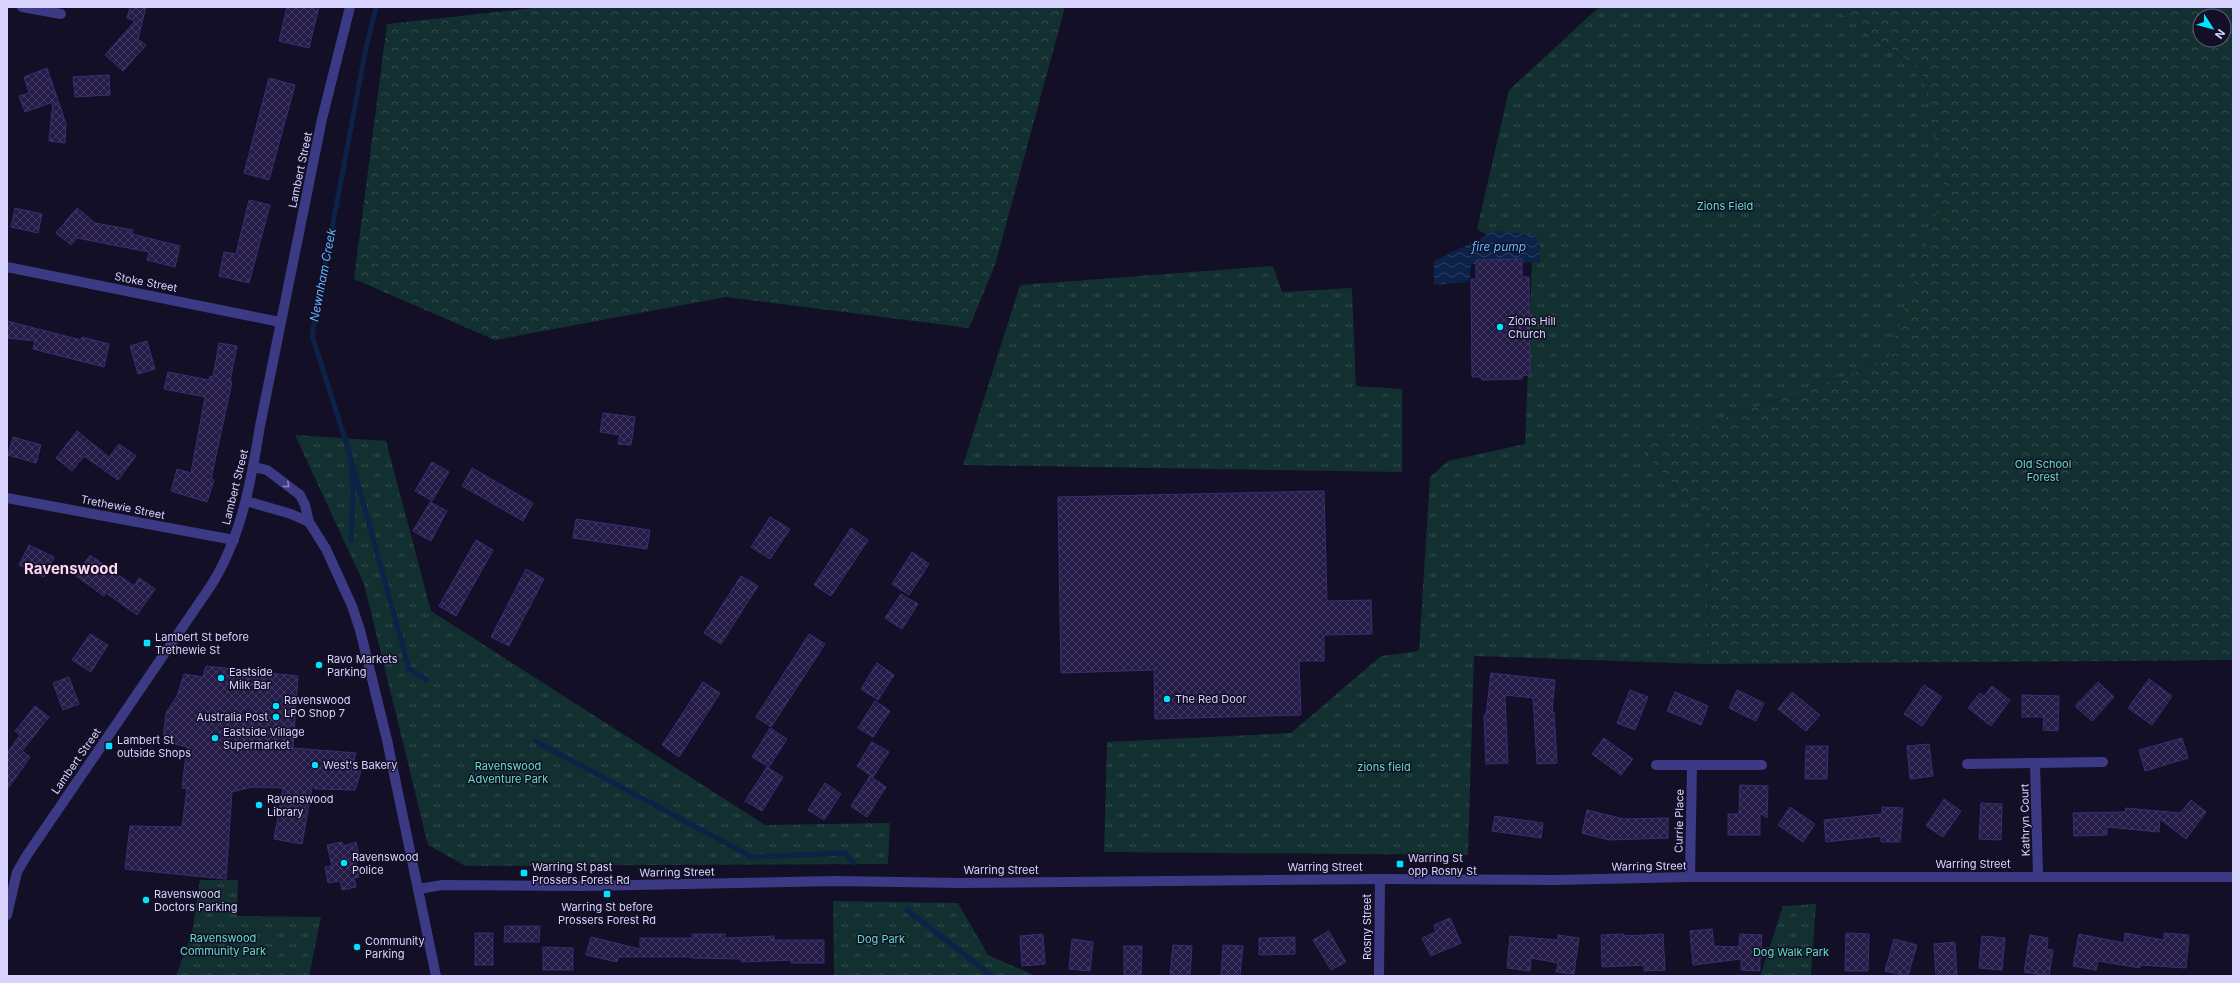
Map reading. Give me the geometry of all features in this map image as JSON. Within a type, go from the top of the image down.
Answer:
[{"type":"street","points":[[22,7],[61,14]]},
{"type":"street","name":"Lambert Street","points":[[7,915],[10,888],[27,855],[210,587],[222,567],[234,540],[254,467],[280,322],[322,119],[350,7]]},
{"type":"street","name":"Stoke Street","points":[[7,267],[280,322]]},
{"type":"street","points":[[254,467],[267,470],[300,495],[305,505],[309,522],[335,568],[360,630],[387,740],[436,976]]},
{"type":"street","name":"Trethewie Street","points":[[7,498],[234,540]]},
{"type":"street","points":[[246,500],[286,512],[309,522]]},
{"type":"street","points":[[1967,764],[2103,762]]},
{"type":"street","name":"Kathryn Court","points":[[2035,763],[2038,876]]},
{"type":"street","points":[[1656,765],[1762,764]]},
{"type":"street","name":"Currie Place","points":[[1690,877],[1692,765]]},
{"type":"street","name":"Warring Street","points":[[418,889],[443,885],[582,886],[836,881],[960,882],[1380,879],[1553,880],[1690,877],[2038,876],[2233,877]]},
{"type":"street","name":"Rosny Street","points":[[1379,976],[1380,879]]},
{"type":"green space","points":[[543,7],[1065,7],[995,265],[969,328],[726,297],[495,340],[354,279],[387,24]]},
{"type":"green space","name":"Zions Field","points":[[1599,7],[1831,7],[1922,71],[1945,188],[1887,361],[1639,448],[1710,520],[1706,664],[1474,656],[1468,855],[1104,852],[1107,742],[1291,733],[1381,656],[1419,651],[1430,477],[1448,461],[1525,444],[1532,263],[1477,229],[1509,90]]},
{"type":"green space","name":"Old School Forest","points":[[1831,7],[2233,7],[2233,660],[1706,664],[1710,520],[1638,448],[1887,361],[1922,71]]},
{"type":"green space","points":[[1273,266],[1282,292],[1352,288],[1356,386],[1402,389],[1402,472],[963,465],[1020,285]]},
{"type":"green space","name":"Ravenswood Adventure Park","points":[[295,435],[386,441],[431,611],[765,825],[890,823],[888,864],[466,866],[428,845],[364,584]]},
{"type":"green space","name":"Ravenswood Community Park","points":[[200,880],[238,880],[237,916],[321,917],[309,976],[176,976],[192,933]]},
{"type":"green space","name":"Dog Park","points":[[833,901],[958,903],[988,955],[1036,976],[834,976]]},
{"type":"green space","name":"Dog Walk Park","points":[[1816,904],[1811,976],[1760,976],[1783,906]]},
{"type":"water","name":"fire pump","points":[[1496,231],[1535,235],[1540,247],[1540,262],[1471,264],[1470,277],[1467,282],[1434,285],[1434,261]]},
{"type":"building","points":[[130,7],[146,7],[138,39],[146,45],[123,71],[105,55],[135,21],[127,18]]},
{"type":"building","points":[[287,7],[319,7],[309,48],[279,41]]},
{"type":"building","points":[[47,68],[66,124],[65,143],[49,141],[53,102],[25,112],[19,96],[29,93],[24,77]]},
{"type":"building","points":[[109,75],[110,95],[75,97],[73,77]]},
{"type":"building","points":[[269,78],[295,85],[269,180],[244,173]]},
{"type":"building","points":[[249,200],[270,205],[249,283],[219,276],[224,252],[236,254]]},
{"type":"building","points":[[15,208],[42,214],[38,233],[11,227]]},
{"type":"building","points":[[77,208],[95,223],[133,230],[132,234],[180,246],[175,267],[147,260],[149,252],[77,238],[71,245],[56,233]]},
{"type":"building","name":"Zions Hill Church","points":[[1522,259],[1522,277],[1529,277],[1530,375],[1522,376],[1522,379],[1482,380],[1481,377],[1472,377],[1471,279],[1476,279],[1476,260]]},
{"type":"building","points":[[7,321],[81,340],[82,337],[109,344],[104,367],[33,349],[35,341],[7,338]]},
{"type":"building","points":[[147,341],[155,369],[138,374],[130,346]]},
{"type":"building","points":[[219,343],[237,346],[230,381],[232,382],[211,479],[214,480],[207,502],[171,491],[177,469],[191,473],[205,397],[164,389],[168,372],[209,380],[210,376],[213,377]]},
{"type":"building","points":[[603,413],[635,417],[631,445],[618,444],[620,435],[600,432]]},
{"type":"building","points":[[77,431],[109,457],[119,444],[136,456],[118,480],[84,456],[72,471],[56,458]]},
{"type":"building","points":[[13,437],[41,445],[36,463],[8,455]]},
{"type":"building","points":[[432,462],[449,472],[432,501],[415,491]]},
{"type":"building","points":[[472,468],[533,503],[523,521],[462,486]]},
{"type":"building","points":[[1324,491],[1327,601],[1371,600],[1372,634],[1324,635],[1324,661],[1299,661],[1301,715],[1155,719],[1154,670],[1061,673],[1058,497]]},
{"type":"building","points":[[430,502],[447,511],[431,541],[413,531]]},
{"type":"building","points":[[770,517],[790,529],[770,559],[751,547]]},
{"type":"building","points":[[576,519],[650,530],[647,549],[573,538]]},
{"type":"building","points":[[851,528],[868,540],[831,596],[814,585]]},
{"type":"building","points":[[476,540],[493,550],[456,616],[439,606]]},
{"type":"building","points":[[29,545],[54,557],[44,577],[19,565]]},
{"type":"building","points":[[912,552],[929,564],[909,595],[892,584]]},
{"type":"building","points":[[90,555],[134,586],[139,578],[155,589],[137,615],[106,593],[104,596],[76,576]]},
{"type":"building","points":[[526,569],[544,579],[509,646],[491,637]]},
{"type":"building","points":[[741,576],[758,586],[721,644],[704,633]]},
{"type":"building","points":[[901,594],[918,604],[902,629],[885,618]]},
{"type":"building","points":[[90,634],[108,645],[91,672],[72,660]]},
{"type":"building","points":[[809,634],[825,644],[771,727],[756,717]]},
{"type":"building","points":[[877,663],[894,675],[878,700],[861,689]]},
{"type":"building","points":[[206,666],[298,676],[293,748],[356,753],[351,771],[361,771],[355,790],[315,789],[313,782],[302,844],[274,839],[283,788],[252,787],[232,792],[226,879],[125,869],[130,826],[182,827],[187,789],[182,788],[187,747],[163,741],[166,713],[177,696],[184,674],[203,677]]},
{"type":"building","points":[[1491,673],[1555,680],[1552,713],[1554,712],[1557,763],[1537,764],[1533,698],[1505,695],[1508,763],[1486,764],[1484,715],[1486,715]]},
{"type":"building","points":[[69,677],[79,704],[63,710],[53,683]]},
{"type":"building","points":[[2149,679],[2172,696],[2152,725],[2128,708]]},
{"type":"building","points":[[703,682],[720,693],[679,757],[662,745]]},
{"type":"building","points":[[2098,682],[2114,697],[2092,721],[2075,706]]},
{"type":"building","points":[[1924,685],[1942,697],[1922,726],[1904,714]]},
{"type":"building","points":[[1992,686],[2010,700],[1991,726],[1968,708],[1980,693],[1984,696]]},
{"type":"building","points":[[1630,690],[1648,697],[1635,730],[1617,723]]},
{"type":"building","points":[[1737,690],[1764,703],[1756,721],[1729,708]]},
{"type":"building","points":[[1675,692],[1708,706],[1701,725],[1667,711]]},
{"type":"building","points":[[1792,692],[1820,715],[1806,731],[1778,709]]},
{"type":"building","points":[[2022,695],[2059,696],[2058,731],[2043,730],[2044,717],[2022,717]]},
{"type":"building","points":[[875,701],[890,711],[873,737],[858,728]]},
{"type":"building","points":[[35,706],[49,717],[22,751],[30,757],[7,790],[7,753],[20,735],[15,731]]},
{"type":"building","points":[[770,728],[787,739],[769,767],[752,757]]},
{"type":"building","points":[[1604,738],[1633,759],[1621,775],[1592,754]]},
{"type":"building","points":[[2182,738],[2188,758],[2145,771],[2139,750]]},
{"type":"building","points":[[872,742],[889,752],[873,777],[857,766]]},
{"type":"building","points":[[1929,744],[1933,776],[1910,779],[1907,746]]},
{"type":"building","points":[[1806,746],[1828,746],[1827,779],[1805,779]]},
{"type":"building","points":[[767,767],[783,777],[762,811],[745,801]]},
{"type":"building","points":[[870,776],[886,787],[867,817],[851,806]]},
{"type":"building","points":[[825,783],[841,794],[824,820],[808,810]]},
{"type":"building","points":[[1740,785],[1768,786],[1767,818],[1760,813],[1760,835],[1728,835],[1728,814],[1739,814]]},
{"type":"building","points":[[1944,799],[1961,811],[1943,837],[1926,826]]},
{"type":"building","points":[[2191,800],[2206,812],[2186,839],[2160,819],[2159,832],[2107,827],[2107,835],[2074,836],[2073,813],[2125,812],[2126,808],[2180,813]]},
{"type":"building","points":[[1981,803],[2002,804],[2001,840],[1979,839]]},
{"type":"building","points":[[1790,807],[1815,824],[1803,842],[1778,825]]},
{"type":"building","points":[[1882,807],[1903,808],[1900,842],[1881,842],[1881,836],[1826,842],[1824,820],[1882,814]]},
{"type":"building","points":[[1587,810],[1624,819],[1668,818],[1668,838],[1609,840],[1582,833]]},
{"type":"building","points":[[1495,816],[1543,823],[1541,838],[1492,831]]},
{"type":"building","points":[[342,842],[343,846],[356,842],[360,858],[355,859],[359,877],[354,878],[356,887],[342,890],[340,881],[328,883],[325,867],[332,866],[327,845]]},
{"type":"building","points":[[1450,918],[1461,943],[1431,956],[1422,938],[1436,932],[1434,925]]},
{"type":"building","points":[[505,926],[540,926],[539,942],[504,942]]},
{"type":"building","points":[[1712,929],[1714,946],[1739,947],[1740,934],[1762,935],[1761,948],[1773,948],[1773,956],[1760,957],[1760,971],[1741,970],[1741,959],[1693,965],[1690,931]]},
{"type":"building","points":[[1329,931],[1346,962],[1331,970],[1313,940]]},
{"type":"building","points":[[475,933],[493,933],[493,965],[475,965]]},
{"type":"building","points":[[1846,933],[1869,934],[1868,971],[1845,971]]},
{"type":"building","points":[[2125,933],[2164,940],[2164,933],[2189,935],[2186,968],[2140,965],[2140,968],[2098,961],[2096,970],[2073,966],[2079,934],[2124,943]]},
{"type":"building","points":[[692,934],[725,934],[725,938],[774,936],[774,940],[824,940],[824,963],[791,963],[791,960],[741,962],[741,959],[692,957],[618,957],[617,962],[586,955],[591,937],[640,949],[640,938],[692,938]]},
{"type":"building","points":[[1043,934],[1045,964],[1022,966],[1020,936]]},
{"type":"building","points":[[1624,934],[1624,936],[1663,934],[1665,970],[1644,971],[1644,965],[1602,967],[1601,935]]},
{"type":"building","points":[[1558,935],[1579,938],[1574,974],[1556,972],[1558,963],[1531,958],[1530,971],[1507,968],[1510,936],[1558,940]]},
{"type":"building","points":[[2030,935],[2048,938],[2047,949],[2053,950],[2049,976],[2024,972]]},
{"type":"building","points":[[1982,936],[2005,938],[2002,970],[1979,968]]},
{"type":"building","points":[[1295,937],[1295,954],[1259,955],[1259,938]]},
{"type":"building","points":[[1072,939],[1093,942],[1090,971],[1069,969]]},
{"type":"building","points":[[1894,939],[1917,945],[1908,976],[1885,971]]},
{"type":"building","points":[[1955,942],[1957,976],[1936,976],[1934,944]]},
{"type":"building","points":[[1173,945],[1192,946],[1190,976],[1170,976]]},
{"type":"building","points":[[1223,945],[1243,946],[1240,976],[1221,975]]},
{"type":"building","points":[[1124,946],[1142,946],[1141,976],[1124,976]]},
{"type":"building","points":[[543,947],[573,948],[573,970],[543,970]]},
{"type":"waterway","name":"Newnham Creek","points":[[351,541],[353,493],[351,458],[312,335],[365,53],[376,7]]},
{"type":"waterway","points":[[353,466],[409,669],[427,680]]},
{"type":"waterway","points":[[535,741],[752,857],[844,853],[854,863]]},
{"type":"waterway","points":[[907,910],[992,976]]},
{"type":"place","name":"Zions Hill Church","points":[[1500,327]]},
{"type":"place","name":"Lambert St before Trethewie St","points":[[147,643]]},
{"type":"place","name":"Ravo Markets Parking","points":[[319,665]]},
{"type":"place","name":"Eastside Milk Bar","points":[[221,678]]},
{"type":"place","name":"The Red Door","points":[[1167,699]]},
{"type":"place","name":"Ravenswood LPO Shop 7","points":[[276,706]]},
{"type":"place","name":"Australia Post","points":[[276,717]]},
{"type":"place","name":"Eastside Village Supermarket","points":[[215,738]]},
{"type":"place","name":"Lambert St outside Shops","points":[[109,746]]},
{"type":"place","name":"West's Bakery","points":[[315,765]]},
{"type":"place","name":"Ravenswood Library","points":[[259,805]]},
{"type":"place","name":"Ravenswood Police","points":[[344,863]]},
{"type":"place","name":"Warring St opp Rosny St","points":[[1400,864]]},
{"type":"place","name":"Warring St past Prossers Forest Rd","points":[[524,873]]},
{"type":"place","name":"Warring St before Prossers Forest Rd","points":[[607,894]]},
{"type":"place","name":"Ravenswood Doctors Parking","points":[[146,900]]},
{"type":"place","name":"Community Parking","points":[[357,947]]},
{"type":"district","name":"Ravenswood","points":[[71,569]]},
{"type":"park label","name":"zions field","points":[[1384,767]]}]
